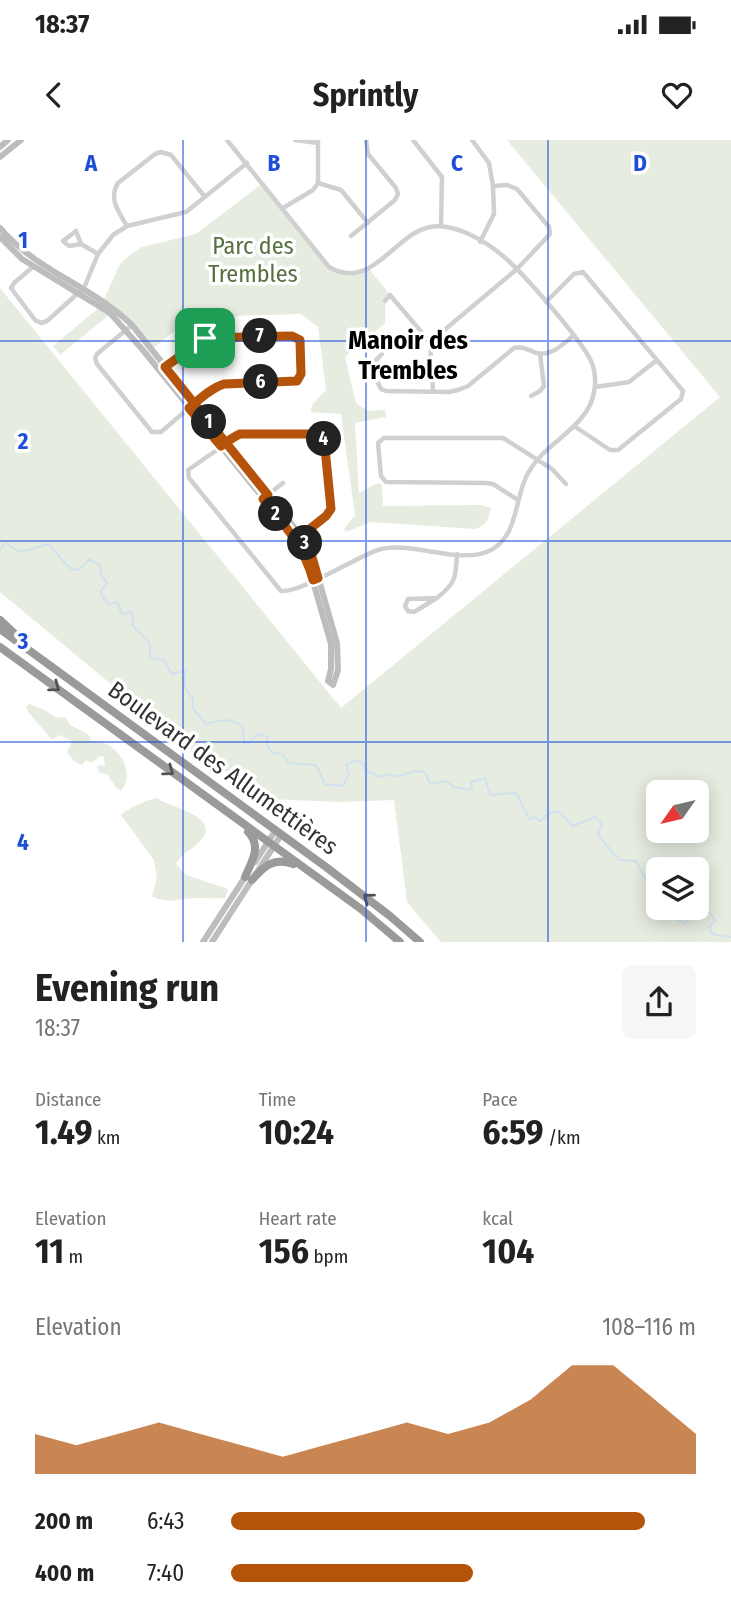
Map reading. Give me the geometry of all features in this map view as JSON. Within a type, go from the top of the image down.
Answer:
[{"type":"highway","points":[[0,620],[27,646],[94,698]]},
{"type":"highway","name":"Boulevard des Allumettières","points":[[0,629],[377,905],[420,942]]},
{"type":"highway","name":"Boulevard des Allumettières","points":[[0,647],[361,909],[400,942]]},
{"type":"highway","points":[[114,731],[123,719]]},
{"type":"highway","points":[[225,811],[255,842],[249,879]]},
{"type":"highway","points":[[249,879],[267,864],[279,861],[289,862],[311,873]]},
{"type":"street","points":[[0,147],[8,140]]},
{"type":"street","points":[[0,157],[21,140]]},
{"type":"street","points":[[228,140],[326,264],[334,270],[353,274],[369,269],[417,232],[430,227],[441,226],[457,230],[501,254],[517,269],[591,360],[595,387],[589,406],[574,426],[537,459],[524,480],[510,529],[498,545],[479,554],[381,549],[287,591],[279,589],[189,478],[189,467],[240,434],[322,436],[326,444],[331,509],[298,538]]},
{"type":"street","points":[[283,208],[313,190],[318,183],[318,142],[296,140]]},
{"type":"street","points":[[351,236],[395,200],[398,194],[368,154],[366,140]]},
{"type":"street","points":[[413,140],[442,177],[441,226]]},
{"type":"street","points":[[472,140],[489,163],[493,186],[494,214],[480,242]]},
{"type":"street","points":[[127,226],[114,202],[114,190],[118,183],[155,154],[171,155],[205,197]]},
{"type":"street","points":[[34,266],[14,283],[11,289],[38,322],[47,321],[82,290],[107,240],[127,226],[186,212],[247,163]]},
{"type":"street","points":[[318,183],[341,190],[368,223]]},
{"type":"street","points":[[430,342],[517,269],[548,239],[550,230],[517,189],[507,185],[493,186]]},
{"type":"street","points":[[0,228],[26,253],[82,290]]},
{"type":"street","points":[[0,237],[14,252],[34,266],[104,300],[298,538],[312,557],[316,579],[331,645],[328,681],[332,685],[338,670],[337,643],[316,579]]},
{"type":"street","points":[[82,244],[98,254]]},
{"type":"street","points":[[545,302],[574,274],[583,272],[681,389],[682,397],[620,449],[610,450],[574,426]]},
{"type":"street","points":[[385,301],[390,295],[430,342],[433,391]]},
{"type":"street","points":[[129,328],[97,354],[95,361],[155,433],[161,432],[214,388],[224,384],[297,381],[301,374],[300,340],[292,336],[209,337],[197,342],[162,369]]},
{"type":"street","points":[[382,354],[370,366],[381,389],[452,391],[468,386],[517,347],[540,354],[552,351],[573,336]]},
{"type":"street","points":[[531,396],[544,386],[540,354]]},
{"type":"street","points":[[595,387],[629,382],[657,360]]},
{"type":"street","points":[[518,500],[493,484],[486,483],[386,482],[381,476],[378,443],[384,438],[503,438],[552,469],[566,484]]},
{"type":"street","points":[[266,497],[283,483]]},
{"type":"street","points":[[437,598],[408,599],[405,606],[408,611],[414,612],[437,598],[450,587],[455,579],[457,554]]},
{"type":"street","points":[[212,942],[278,833]]},
{"type":"street","points":[[203,942],[249,879]]},
{"type":"green space","points":[[507,140],[731,140],[731,942],[441,942],[407,902],[394,800],[339,802],[270,799],[188,748],[0,592],[0,288],[341,708],[720,397]]},
{"type":"green space","name":"Parc des Trembles","points":[[263,183],[329,267],[349,273],[369,269],[390,295],[385,301],[385,323],[345,357],[356,403],[368,411],[385,410],[386,417],[355,423],[359,493],[378,483],[382,485],[383,506],[481,505],[491,508],[482,526],[475,529],[371,522],[346,532],[344,529],[355,515],[341,414],[311,412],[312,405],[326,390],[318,327],[301,314],[196,317],[151,350],[115,310],[60,355],[53,346],[101,306],[120,264],[130,255],[142,247],[196,234]]},
{"type":"green space","points":[[29,704],[57,718],[65,717],[70,725],[89,735],[91,741],[101,742],[115,750],[126,770],[127,777],[121,791],[108,775],[99,772],[97,767],[105,766],[104,757],[100,756],[91,763],[86,760],[82,765],[74,761],[67,752],[72,741],[59,735],[52,740],[29,713],[26,707]]},
{"type":"green space","points":[[157,798],[197,816],[203,822],[206,828],[204,836],[176,864],[186,875],[228,889],[225,898],[168,901],[152,896],[157,878],[154,860],[121,815]]},
{"type":"waterway","points":[[0,550],[5,543],[20,552],[49,544],[74,570],[81,568],[90,559],[100,566],[101,574],[107,583],[101,591],[102,596],[109,604],[117,602],[122,614],[132,612],[133,626],[150,643],[150,658],[164,660],[172,674],[185,671],[185,687],[193,699],[193,708],[206,724],[235,722],[243,727],[244,743],[247,744],[258,734],[268,737],[267,745],[272,753],[282,754],[289,763],[316,765],[325,784],[343,786],[349,774],[346,765],[357,760],[364,764],[365,770],[380,777],[425,772],[430,784],[446,781],[454,787],[469,790],[472,787],[471,782],[485,778],[490,795],[516,793],[530,820],[534,817],[540,821],[549,813],[558,811],[573,826],[595,817],[602,823],[598,835],[619,860],[636,861],[646,878]]},
{"type":"waterway","points":[[709,913],[715,921],[709,927],[712,934],[731,937]]},
{"type":"waterway","points":[[678,920],[684,923],[689,920]]},
{"type":"district","name":"Manoir des Trembles","points":[[408,355]]},
{"type":"route","points":[[205,338],[165,367],[195,404],[226,443],[268,495],[263,499],[289,530],[306,558],[313,580],[318,578],[312,557],[301,536],[331,511],[324,438],[320,434],[240,434],[236,436],[229,441],[226,443],[221,446],[189,408],[195,404],[214,388],[224,384],[297,381],[301,374],[300,340],[292,336],[205,338]]}]
